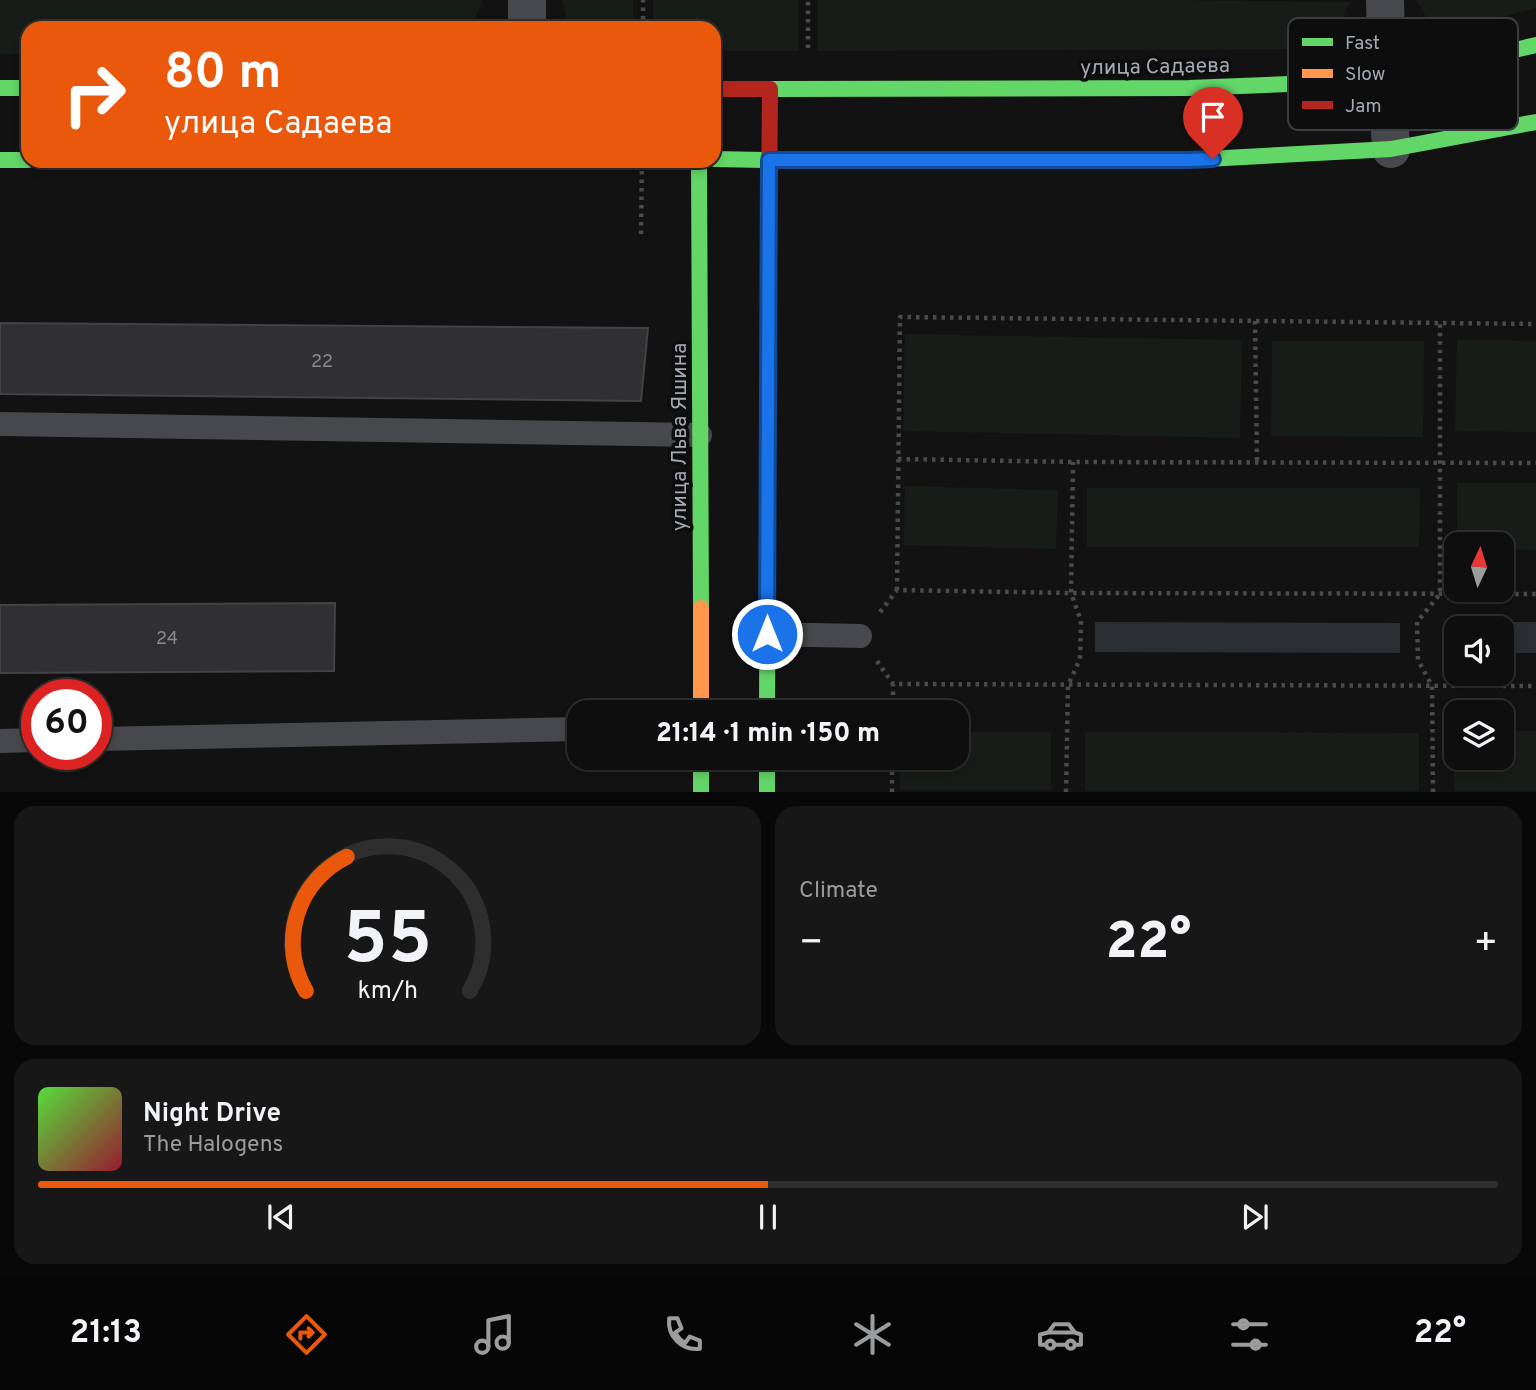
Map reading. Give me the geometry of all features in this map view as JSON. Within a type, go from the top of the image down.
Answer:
[{"type":"main road","name":"улица Садаева","points":[[1518,49],[1536,45]]},
{"type":"main road","name":"улица Садаева","points":[[721,89],[1189,88],[1288,84]]},
{"type":"main road","points":[[0,88],[21,88]]},
{"type":"main road","points":[[767,700],[770,89]]},
{"type":"main road","points":[[1518,125],[1536,122]]},
{"type":"main road","points":[[721,159],[1188,160],[1391,149],[1493,130]]},
{"type":"main road","points":[[0,160],[21,160]]},
{"type":"main road","name":"улица Льва Яшина","points":[[699,168],[701,700]]},
{"type":"main road","points":[[701,770],[701,792]]},
{"type":"main road","points":[[767,770],[767,792]]},
{"type":"street","points":[[527,0],[527,21]]},
{"type":"street","points":[[1385,0],[1385,18]]},
{"type":"street","points":[[1390,130],[1391,149]]},
{"type":"lane","points":[[0,424],[700,435]]},
{"type":"lane","points":[[767,634],[860,636]]},
{"type":"lane","points":[[112,739],[567,729]]},
{"type":"lane","points":[[0,741],[21,740]]},
{"type":"path","points":[[643,0],[643,21]]},
{"type":"path","points":[[641,234],[642,168]]},
{"type":"path","points":[[893,700],[893,684],[860,636],[897,590],[900,317],[1536,324]]},
{"type":"path","points":[[1255,321],[1257,461]]},
{"type":"path","points":[[1433,792],[1432,686],[1418,660],[1417,622],[1440,594],[1440,323]]},
{"type":"path","points":[[898,459],[1536,463]]},
{"type":"path","points":[[1066,792],[1068,685],[1080,659],[1081,621],[1071,593],[1073,462]]},
{"type":"path","points":[[897,590],[1536,594]]},
{"type":"path","points":[[893,684],[1536,686]]},
{"type":"path","points":[[892,770],[892,792]]},
{"type":"shaded area","points":[[0,0],[483,0],[472,21],[21,21],[21,54],[0,54]]},
{"type":"shaded area","points":[[562,0],[633,0],[633,21],[567,21]]},
{"type":"shaded area","points":[[653,0],[798,0],[798,51],[721,51],[721,21],[653,21]]},
{"type":"shaded area","points":[[818,0],[1350,2],[1343,18],[1288,18],[1288,49],[817,51]]},
{"type":"shaded area","points":[[1416,0],[1536,0],[1536,8],[1497,18],[1427,18]]},
{"type":"shaded area","points":[[905,334],[1242,340],[1240,438],[903,431]]},
{"type":"shaded area","points":[[1457,340],[1536,341],[1536,432],[1455,431]]},
{"type":"shaded area","points":[[1272,341],[1424,341],[1423,437],[1271,436]]},
{"type":"shaded area","points":[[1457,483],[1536,483],[1536,550],[1514,550],[1514,532],[1457,532]]},
{"type":"shaded area","points":[[905,486],[1058,490],[1056,549],[904,545]]},
{"type":"shaded area","points":[[1087,488],[1420,488],[1419,547],[1087,547]]},
{"type":"shaded area","points":[[1095,622],[1400,623],[1400,653],[1095,652]]},
{"type":"shaded area","points":[[1514,622],[1536,622],[1536,653],[1514,653]]},
{"type":"shaded area","points":[[1514,731],[1536,731],[1536,791],[1454,791],[1454,770],[1514,770]]},
{"type":"shaded area","points":[[969,732],[1051,732],[1051,790],[900,790],[900,770],[969,770]]},
{"type":"shaded area","points":[[1085,732],[1419,733],[1419,791],[1085,791]]},
{"type":"building","points":[[0,323],[648,328],[641,401],[0,394]]},
{"type":"building","points":[[335,603],[334,671],[0,673],[0,605]]},
{"type":"traffic: fast","points":[[1518,49],[1536,45]]},
{"type":"traffic: fast","points":[[770,89],[1189,88],[1288,84]]},
{"type":"traffic: fast","points":[[0,88],[21,88]]},
{"type":"traffic: fast","points":[[1518,125],[1536,122]]},
{"type":"traffic: fast","points":[[769,160],[1188,160],[1391,149],[1493,130]]},
{"type":"traffic: fast","points":[[721,159],[769,160]]},
{"type":"traffic: fast","points":[[0,160],[21,160]]},
{"type":"traffic: fast","points":[[699,168],[701,608]]},
{"type":"traffic: fast","points":[[767,700],[768,460]]},
{"type":"traffic: fast","points":[[701,770],[701,792]]},
{"type":"traffic: fast","points":[[767,770],[767,792]]},
{"type":"traffic: slow","points":[[768,460],[769,215]]},
{"type":"traffic: slow","points":[[701,608],[701,700]]},
{"type":"traffic: jam","points":[[721,89],[770,89],[769,215]]},
{"type":"route","points":[[767,634],[769,160],[1213,159]]}]
